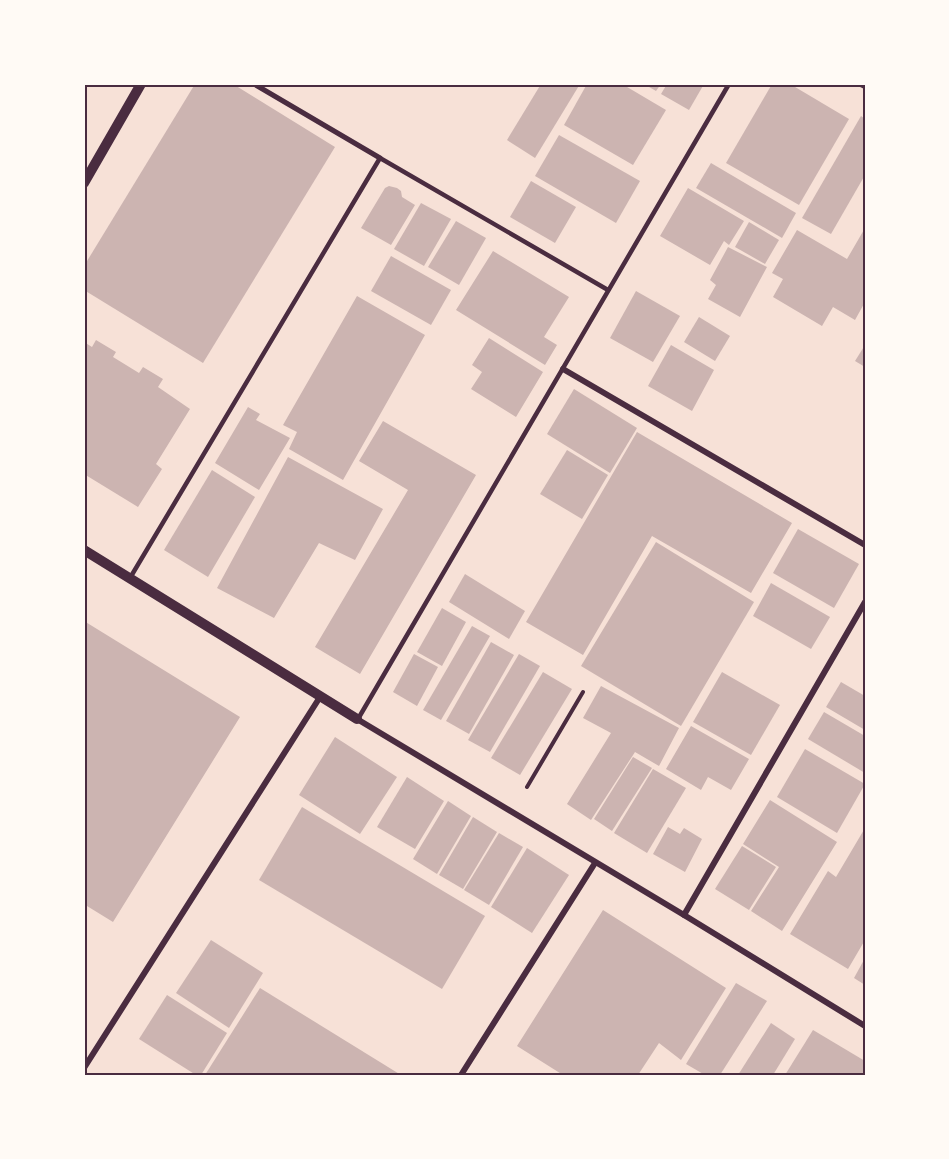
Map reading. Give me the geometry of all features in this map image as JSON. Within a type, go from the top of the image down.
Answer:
[{"type":"street","points":[[84,183],[141,84]]},
{"type":"street","points":[[254,84],[381,158]]},
{"type":"street","points":[[563,369],[865,545]]},
{"type":"street","points":[[84,550],[320,697],[865,1026]]},
{"type":"street","points":[[684,915],[865,602]]},
{"type":"street","points":[[84,1068],[320,697]]},
{"type":"street","points":[[461,1075],[595,863]]},
{"type":"lane","points":[[357,719],[729,84]]},
{"type":"lane","points":[[130,579],[381,158],[608,290]]},
{"type":"path","points":[[525,790],[583,692]]},
{"type":"building","points":[[195,84],[233,84],[335,147],[203,363],[84,290],[84,266]]},
{"type":"building","points":[[541,84],[580,84],[535,158],[507,140]]},
{"type":"building","points":[[587,84],[622,84],[666,110],[633,165],[564,125]]},
{"type":"building","points":[[644,84],[661,84],[656,91]]},
{"type":"building","points":[[667,84],[704,84],[689,110],[661,94]]},
{"type":"building","points":[[772,84],[790,84],[849,119],[799,205],[726,163]]},
{"type":"building","points":[[861,116],[865,119],[865,175],[831,234],[802,218]]},
{"type":"building","points":[[559,135],[640,181],[616,223],[535,176]]},
{"type":"building","points":[[711,163],[796,213],[782,238],[696,188]]},
{"type":"building","points":[[531,181],[576,207],[555,243],[510,217]]},
{"type":"building","points":[[389,186],[397,188],[401,191],[402,197],[415,205],[391,245],[361,228],[385,188]]},
{"type":"building","points":[[688,188],[744,221],[729,245],[724,241],[710,265],[660,236]]},
{"type":"building","points":[[421,203],[451,219],[424,266],[394,249]]},
{"type":"building","points":[[456,221],[486,238],[459,285],[428,267]]},
{"type":"building","points":[[749,222],[779,240],[765,264],[735,247]]},
{"type":"building","points":[[865,228],[865,302],[855,320],[833,307],[822,326],[773,297],[783,279],[772,273],[797,230],[847,259]]},
{"type":"building","points":[[728,247],[767,267],[740,317],[708,299],[716,285],[710,280]]},
{"type":"building","points":[[493,251],[569,297],[544,337],[557,345],[545,365],[456,310]]},
{"type":"building","points":[[391,256],[451,290],[431,325],[371,291]]},
{"type":"building","points":[[636,291],[680,316],[653,362],[610,338]]},
{"type":"building","points":[[357,296],[425,335],[343,480],[289,449],[297,432],[283,425]]},
{"type":"building","points":[[699,317],[730,336],[715,361],[684,342]]},
{"type":"building","points":[[489,338],[543,372],[516,417],[471,389],[482,372],[472,365]]},
{"type":"building","points":[[96,340],[116,352],[113,357],[139,373],[143,367],[163,379],[158,387],[190,409],[156,464],[162,469],[138,507],[84,474],[84,342],[92,347]]},
{"type":"building","points":[[671,345],[714,370],[692,411],[648,386]]},
{"type":"building","points":[[865,345],[865,367],[855,361]]},
{"type":"building","points":[[574,389],[637,428],[610,473],[547,434]]},
{"type":"building","points":[[248,407],[260,414],[256,420],[290,438],[259,490],[215,463]]},
{"type":"building","points":[[383,421],[476,475],[360,674],[315,647],[408,490],[359,461]]},
{"type":"building","points":[[637,432],[792,523],[751,593],[652,536],[583,655],[526,622]]},
{"type":"building","points":[[567,450],[608,475],[582,519],[540,494]]},
{"type":"building","points":[[288,457],[383,509],[355,560],[319,543],[274,618],[217,588]]},
{"type":"building","points":[[212,470],[255,497],[208,577],[164,550]]},
{"type":"building","points":[[798,529],[859,564],[834,608],[773,573]]},
{"type":"building","points":[[656,542],[754,602],[681,726],[581,666]]},
{"type":"building","points":[[465,574],[525,611],[509,639],[449,602]]},
{"type":"building","points":[[771,583],[830,617],[811,649],[753,616]]},
{"type":"building","points":[[442,608],[466,622],[442,666],[417,652]]},
{"type":"building","points":[[84,621],[240,717],[113,922],[87,906],[84,912]]},
{"type":"building","points":[[472,626],[490,636],[441,720],[423,710]]},
{"type":"building","points":[[491,642],[514,655],[469,734],[446,721]]},
{"type":"building","points":[[414,654],[438,667],[417,706],[393,692]]},
{"type":"building","points":[[519,654],[540,666],[490,752],[468,740]]},
{"type":"building","points":[[543,672],[572,689],[520,775],[491,758]]},
{"type":"building","points":[[722,672],[780,705],[751,755],[693,722]]},
{"type":"building","points":[[841,682],[865,696],[865,730],[826,707]]},
{"type":"building","points":[[601,686],[679,728],[659,766],[635,752],[591,820],[567,804],[611,733],[583,718]]},
{"type":"building","points":[[824,712],[865,736],[865,773],[808,739]]},
{"type":"building","points":[[691,726],[749,759],[731,790],[708,777],[701,790],[666,769]]},
{"type":"building","points":[[335,737],[397,777],[360,834],[299,795]]},
{"type":"building","points":[[805,749],[865,784],[837,833],[777,797]]},
{"type":"building","points":[[633,757],[652,768],[612,831],[594,819]]},
{"type":"building","points":[[653,769],[686,788],[647,853],[614,833]]},
{"type":"building","points":[[407,777],[444,801],[415,849],[377,827]]},
{"type":"building","points":[[770,800],[837,842],[782,931],[751,911],[779,867],[743,844]]},
{"type":"building","points":[[448,801],[471,816],[437,874],[413,859]]},
{"type":"building","points":[[302,807],[485,916],[442,989],[259,880]]},
{"type":"building","points":[[473,817],[497,832],[463,889],[439,875]]},
{"type":"building","points":[[668,827],[680,834],[684,828],[702,839],[685,872],[653,854]]},
{"type":"building","points":[[865,828],[865,940],[848,969],[790,934],[828,871],[836,877]]},
{"type":"building","points":[[499,833],[523,847],[489,905],[464,890]]},
{"type":"building","points":[[742,846],[776,867],[749,910],[715,889]]},
{"type":"building","points":[[527,848],[569,875],[532,933],[491,907]]},
{"type":"building","points":[[603,910],[726,988],[681,1060],[659,1043],[638,1075],[563,1075],[517,1046]]},
{"type":"building","points":[[211,940],[263,973],[229,1028],[176,993]]},
{"type":"building","points":[[865,958],[865,985],[854,978]]},
{"type":"building","points":[[736,983],[767,1001],[720,1075],[705,1075],[686,1064]]},
{"type":"building","points":[[260,988],[401,1075],[205,1075]]},
{"type":"building","points":[[167,995],[227,1033],[201,1075],[196,1075],[139,1039]]},
{"type":"building","points":[[771,1023],[795,1039],[773,1075],[738,1075]]},
{"type":"building","points":[[813,1030],[865,1061],[865,1075],[785,1075]]}]
